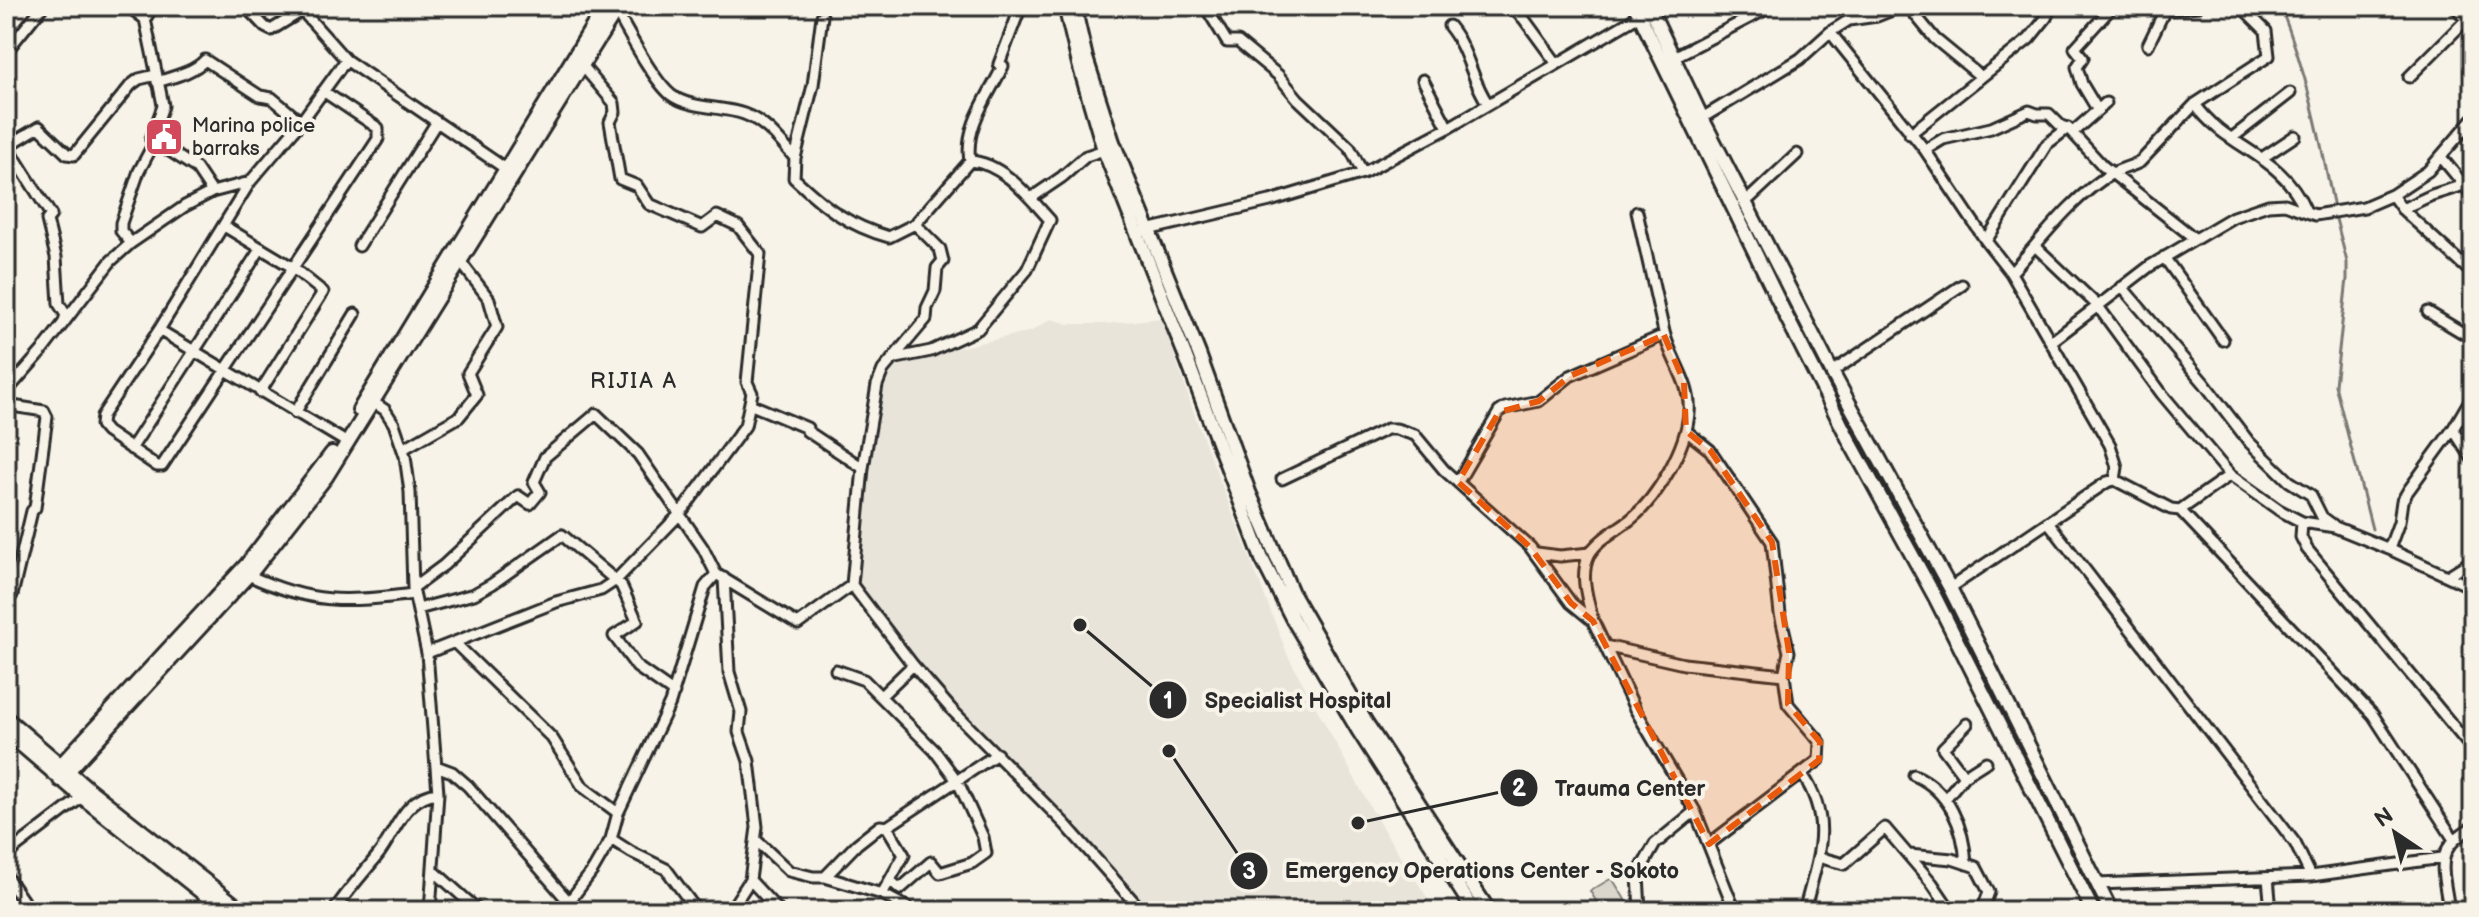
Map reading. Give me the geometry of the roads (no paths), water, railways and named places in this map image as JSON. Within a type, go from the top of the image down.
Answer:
[{"type":"main road","points":[[1065,6],[1104,150],[1199,354],[1249,492],[1298,606],[1365,721],[1489,911]]},
{"type":"main road","points":[[1074,6],[1086,58],[1142,232],[1262,559],[1292,618],[1358,730],[1474,911]]},
{"type":"main road","points":[[1644,9],[1674,57],[1832,372],[1950,588],[2111,911]]},
{"type":"main road","points":[[1644,9],[1787,317],[1850,442],[1935,597],[2093,911]]},
{"type":"main road","points":[[61,772],[248,575],[326,477],[581,64],[609,10]]},
{"type":"main road","points":[[41,749],[58,753],[80,752],[247,564],[320,472],[506,169],[609,10]]},
{"type":"main road","points":[[6,718],[41,749],[61,772]]},
{"type":"main road","points":[[6,732],[61,772],[225,911]]},
{"type":"main road","points":[[80,752],[86,794],[243,911]]},
{"type":"street","points":[[6,52],[43,6]]},
{"type":"street","points":[[128,6],[145,19],[163,106],[150,136],[154,143],[196,168],[212,192]]},
{"type":"street","points":[[145,19],[153,6]]},
{"type":"street","points":[[245,6],[271,30],[300,8],[346,60],[506,169]]},
{"type":"street","points":[[585,6],[609,10],[671,95],[755,119],[766,126],[795,158]]},
{"type":"street","points":[[822,16],[813,85],[795,158],[794,178],[837,215],[863,230],[889,237],[915,224],[970,161],[968,144],[979,112],[1003,66],[999,64],[1021,6]]},
{"type":"street","points":[[1205,6],[1227,42],[1238,42],[1278,75],[1298,99],[1350,148],[1363,173]]},
{"type":"street","points":[[1510,6],[1524,19],[1557,64]]},
{"type":"street","points":[[1674,57],[1772,6]]},
{"type":"street","points":[[1702,118],[1800,59],[1830,32],[1849,20],[1877,16],[1902,6],[1935,39],[1980,76]]},
{"type":"street","points":[[1910,134],[2029,39],[2046,18],[2051,6]]},
{"type":"street","points":[[2097,109],[2082,84],[2077,67],[2083,58],[2075,48],[2113,6]]},
{"type":"street","points":[[2152,6],[2165,10],[2198,6]]},
{"type":"street","points":[[2011,273],[2072,205],[2113,172],[2140,162],[2195,104],[2269,56],[2266,31],[2241,6]]},
{"type":"street","points":[[2409,77],[2470,24],[2455,6]]},
{"type":"street","points":[[1142,232],[1270,201],[1363,173],[1448,128],[1644,9]]},
{"type":"street","points":[[2148,45],[2165,10]]},
{"type":"street","points":[[1449,26],[1460,40],[1476,85],[1488,104]]},
{"type":"street","points":[[1830,32],[1925,150],[2011,273],[2110,445],[2117,467],[2115,480]]},
{"type":"street","points":[[6,143],[11,144],[39,127],[67,154],[74,155],[139,79],[156,78],[200,66],[205,60],[260,96],[272,98],[301,122]]},
{"type":"street","points":[[323,91],[378,128],[380,133],[162,466],[157,466],[107,432],[101,425],[102,416],[250,182],[301,122],[323,91],[346,60]]},
{"type":"street","points":[[427,653],[556,602],[601,590],[616,580],[679,515],[745,426],[752,405],[752,393],[747,382],[760,254],[738,226],[717,216],[702,227],[649,204],[637,186],[620,179],[610,122],[615,112],[614,103],[581,64]]},
{"type":"street","points":[[1423,80],[1448,128]]},
{"type":"street","points":[[2232,138],[2290,93]]},
{"type":"street","points":[[1986,241],[2047,144],[2106,103]]},
{"type":"street","points":[[2195,104],[2211,123],[2277,168],[2289,180],[2305,209]]},
{"type":"street","points":[[1925,150],[1943,139],[1991,128],[2029,111],[2049,114],[2061,126],[2071,130],[2103,166],[2194,238]]},
{"type":"street","points":[[2051,342],[2164,257],[2219,223],[2252,209],[2285,204],[2315,215],[2378,203],[2428,171],[2473,119]]},
{"type":"street","points":[[359,246],[436,123]]},
{"type":"street","points":[[2262,158],[2295,136]]},
{"type":"street","points":[[6,143],[51,215],[47,220],[56,257],[59,304],[66,315],[59,327]]},
{"type":"street","points":[[131,243],[121,231],[121,223],[139,171],[154,143]]},
{"type":"street","points":[[1031,198],[1086,156],[1104,150]]},
{"type":"street","points":[[1750,198],[1797,154]]},
{"type":"street","points":[[2441,157],[2469,184],[2473,196]]},
{"type":"street","points":[[892,359],[931,351],[978,329],[1027,270],[1043,238],[1050,220],[1031,198],[994,168],[970,161]]},
{"type":"street","points":[[6,392],[111,261],[131,243],[185,206],[212,192],[250,182]]},
{"type":"street","points":[[2402,209],[2432,195],[2469,184]]},
{"type":"street","points":[[2392,195],[2402,209],[2473,274]]},
{"type":"street","points":[[1537,553],[1560,556],[1590,553],[1635,516],[1654,493],[1677,457],[1686,431],[1689,410],[1684,382],[1664,335],[1637,212]]},
{"type":"street","points":[[915,224],[940,249],[943,261],[937,268],[935,291],[927,308],[926,319],[892,359],[877,385],[863,468],[852,585],[951,709],[1065,824],[1142,911]]},
{"type":"street","points":[[224,226],[292,267],[323,292],[260,392]]},
{"type":"street","points":[[2035,246],[2097,305],[2162,394],[2230,475],[2279,510],[2302,522],[2335,527],[2473,588]]},
{"type":"street","points":[[131,449],[261,248]]},
{"type":"street","points":[[2164,257],[2223,340]]},
{"type":"street","points":[[403,449],[459,417],[477,395],[468,373],[497,327],[490,301],[460,261]]},
{"type":"street","points":[[1832,372],[1962,285]]},
{"type":"street","points":[[2122,287],[2204,383],[2249,442],[2289,481],[2311,495],[2322,517],[2335,527]]},
{"type":"street","points":[[2428,312],[2473,339]]},
{"type":"street","points":[[295,413],[355,314]]},
{"type":"street","points":[[159,330],[341,439]]},
{"type":"street","points":[[1458,482],[1499,412],[1539,401],[1570,376],[1664,335]]},
{"type":"street","points":[[2389,549],[2399,522],[2402,501],[2473,395]]},
{"type":"street","points":[[373,402],[385,410],[394,424],[403,449],[410,492],[413,591],[427,653],[438,793],[430,911]]},
{"type":"street","points":[[6,405],[44,411],[47,417],[35,508],[23,543],[12,595],[6,603]]},
{"type":"street","points":[[752,405],[807,428],[807,431],[863,468]]},
{"type":"street","points":[[248,575],[286,592],[320,599],[361,601],[413,591],[518,496],[530,504],[540,492],[534,482],[545,457],[596,414],[638,454],[720,576],[729,672],[741,712],[740,740],[749,761],[755,796],[757,841],[750,880],[730,911]]},
{"type":"street","points":[[1282,479],[1387,429],[1415,435],[1444,470],[1537,553],[1571,603],[1593,621]]},
{"type":"street","points":[[2453,429],[2473,460]]},
{"type":"street","points":[[1686,431],[1710,450],[1772,542],[1780,614],[1789,652],[1784,675],[1788,704],[1820,742],[1819,760],[1709,844]]},
{"type":"street","points":[[2180,510],[2230,475]]},
{"type":"street","points":[[1950,588],[2049,523],[2100,485],[2115,480],[2171,509],[2180,510],[2373,715],[2453,838]]},
{"type":"street","points":[[2302,522],[2301,537],[2307,549],[2473,750]]},
{"type":"street","points":[[2049,523],[2295,843],[2311,876]]},
{"type":"street","points":[[418,609],[474,594],[562,535],[621,585],[637,621],[614,636],[637,667],[674,693]]},
{"type":"street","points":[[1590,553],[1585,586],[1593,621],[1635,709],[1695,811],[1735,911]]},
{"type":"street","points":[[2449,575],[2473,560]]},
{"type":"street","points":[[720,576],[798,624],[852,585]]},
{"type":"street","points":[[559,911],[569,902],[611,839],[618,813],[674,693],[705,587],[720,576]]},
{"type":"street","points":[[455,643],[552,738],[583,787],[618,813]]},
{"type":"street","points":[[1605,646],[1684,664],[1784,675]]},
{"type":"street","points":[[881,696],[913,665]]},
{"type":"street","points":[[836,670],[864,680],[935,751],[958,782],[983,837],[986,853],[972,863],[940,873],[931,862],[900,889],[891,881]]},
{"type":"street","points":[[1964,776],[1943,748],[1967,724]]},
{"type":"street","points":[[825,877],[857,844],[880,826],[887,827],[997,754]]},
{"type":"street","points":[[1946,798],[1964,776],[1986,762]]},
{"type":"street","points":[[436,766],[452,772],[468,786],[569,902]]},
{"type":"street","points":[[1802,774],[1818,802],[1820,812],[1818,857],[1807,911]]},
{"type":"street","points":[[1914,775],[1930,781],[1946,798],[1965,850],[1966,864]]},
{"type":"street","points":[[334,911],[379,854],[403,813],[426,794],[438,793]]},
{"type":"street","points":[[6,855],[86,794]]},
{"type":"street","points":[[1640,911],[1638,874],[1655,844],[1695,811]]},
{"type":"street","points":[[882,894],[904,855],[887,827]]},
{"type":"street","points":[[2449,911],[2442,858],[2453,838],[2473,827]]},
{"type":"street","points":[[1818,857],[1844,864],[1885,828],[1951,911]]},
{"type":"street","points":[[611,839],[666,869],[697,911]]},
{"type":"street","points":[[757,841],[789,871],[825,877],[882,894],[914,911]]},
{"type":"street","points":[[1909,855],[1952,859],[1976,867],[1989,892],[1982,911]]},
{"type":"street","points":[[2097,884],[2311,876],[2442,858]]},
{"type":"street","points":[[434,871],[479,911]]},
{"type":"street","points":[[6,876],[30,911]]},
{"type":"street","points":[[2268,878],[2271,911]]},
{"type":"street","points":[[750,880],[779,911]]},
{"type":"waterway","points":[[2280,6],[2305,80],[2334,208]]},
{"type":"waterway","points":[[2335,215],[2347,262],[2335,385],[2372,529]]},
{"type":"place","name":"Marina police barraks","points":[[164,137]]},
{"type":"place","name":"Specialist Hospital","points":[[1080,625]]},
{"type":"place","name":"Emergency Operations Center - Sokoto","points":[[1169,751]]},
{"type":"place","name":"Trauma Center","points":[[1358,823]]},
{"type":"district","name":"RIJIA A","points":[[634,381]]}]
